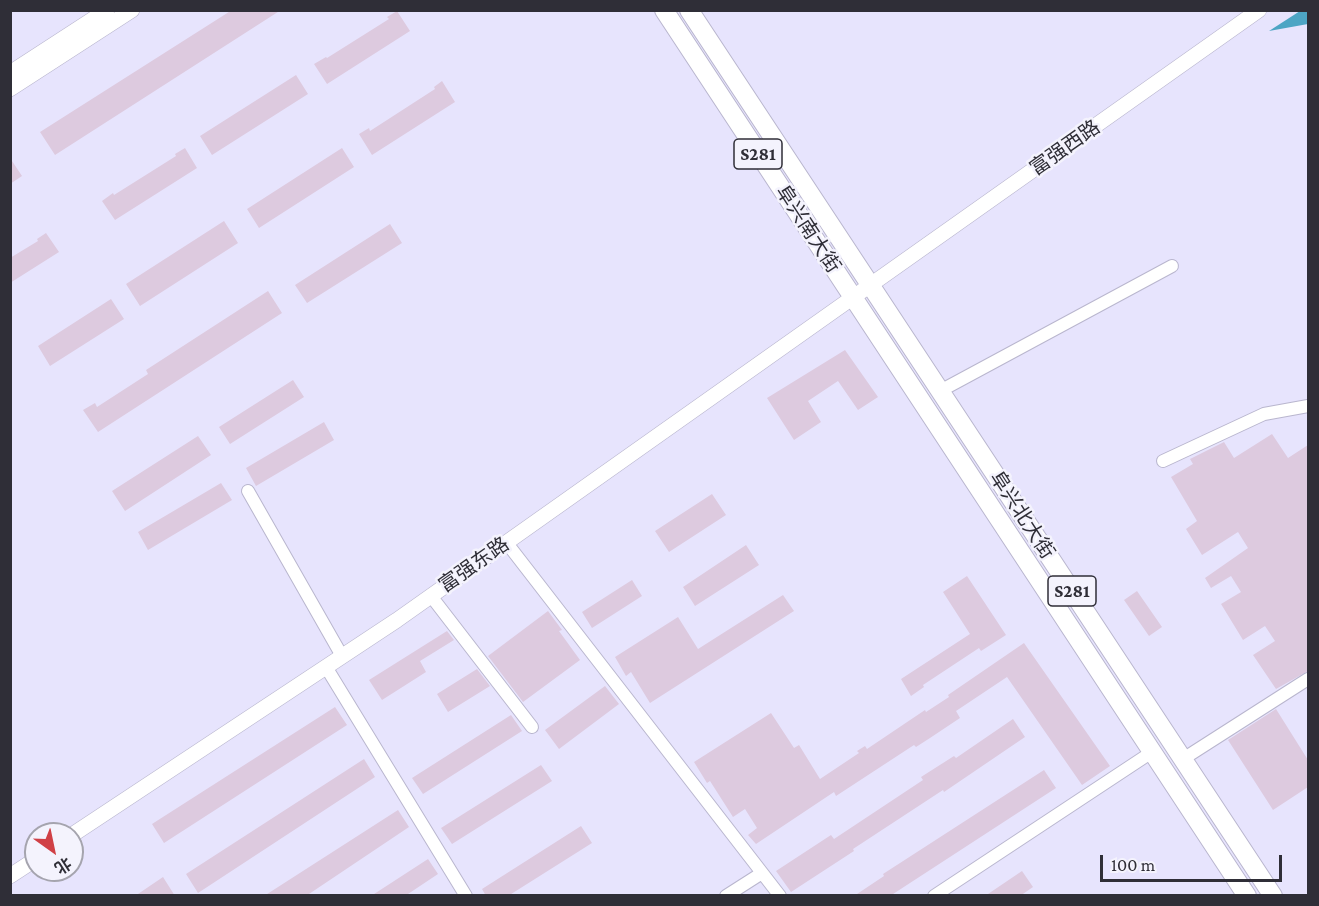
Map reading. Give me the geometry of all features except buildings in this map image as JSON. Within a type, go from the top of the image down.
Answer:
[{"type":"main road","name":"阜兴南大街","points":[[663,10],[853,298]]},
{"type":"main road","name":"阜兴南大街","points":[[689,10],[870,285]]},
{"type":"main road","name":"阜兴北大街","points":[[870,285],[1273,896]]},
{"type":"main road","name":"阜兴北大街","points":[[853,298],[1247,896]]},
{"type":"street","points":[[10,74],[107,10]]},
{"type":"street","points":[[10,89],[132,10]]},
{"type":"street","name":"富强西路","points":[[870,285],[1259,10]]},
{"type":"street","points":[[940,391],[1172,266]]},
{"type":"street","name":"富强东路","points":[[84,827],[431,596],[870,285]]},
{"type":"street","points":[[1163,460],[1264,414],[1308,406]]},
{"type":"street","points":[[248,491],[342,656]]},
{"type":"street","points":[[506,543],[780,896]]},
{"type":"street","points":[[431,596],[532,727]]},
{"type":"street","points":[[326,667],[466,896]]},
{"type":"street","points":[[1183,759],[1308,680]]},
{"type":"street","points":[[934,896],[1152,752]]},
{"type":"street","points":[[10,876],[24,867]]},
{"type":"street","points":[[726,896],[762,873]]},
{"type":"water","points":[[1300,11],[1308,11],[1308,24],[1269,31]]}]
